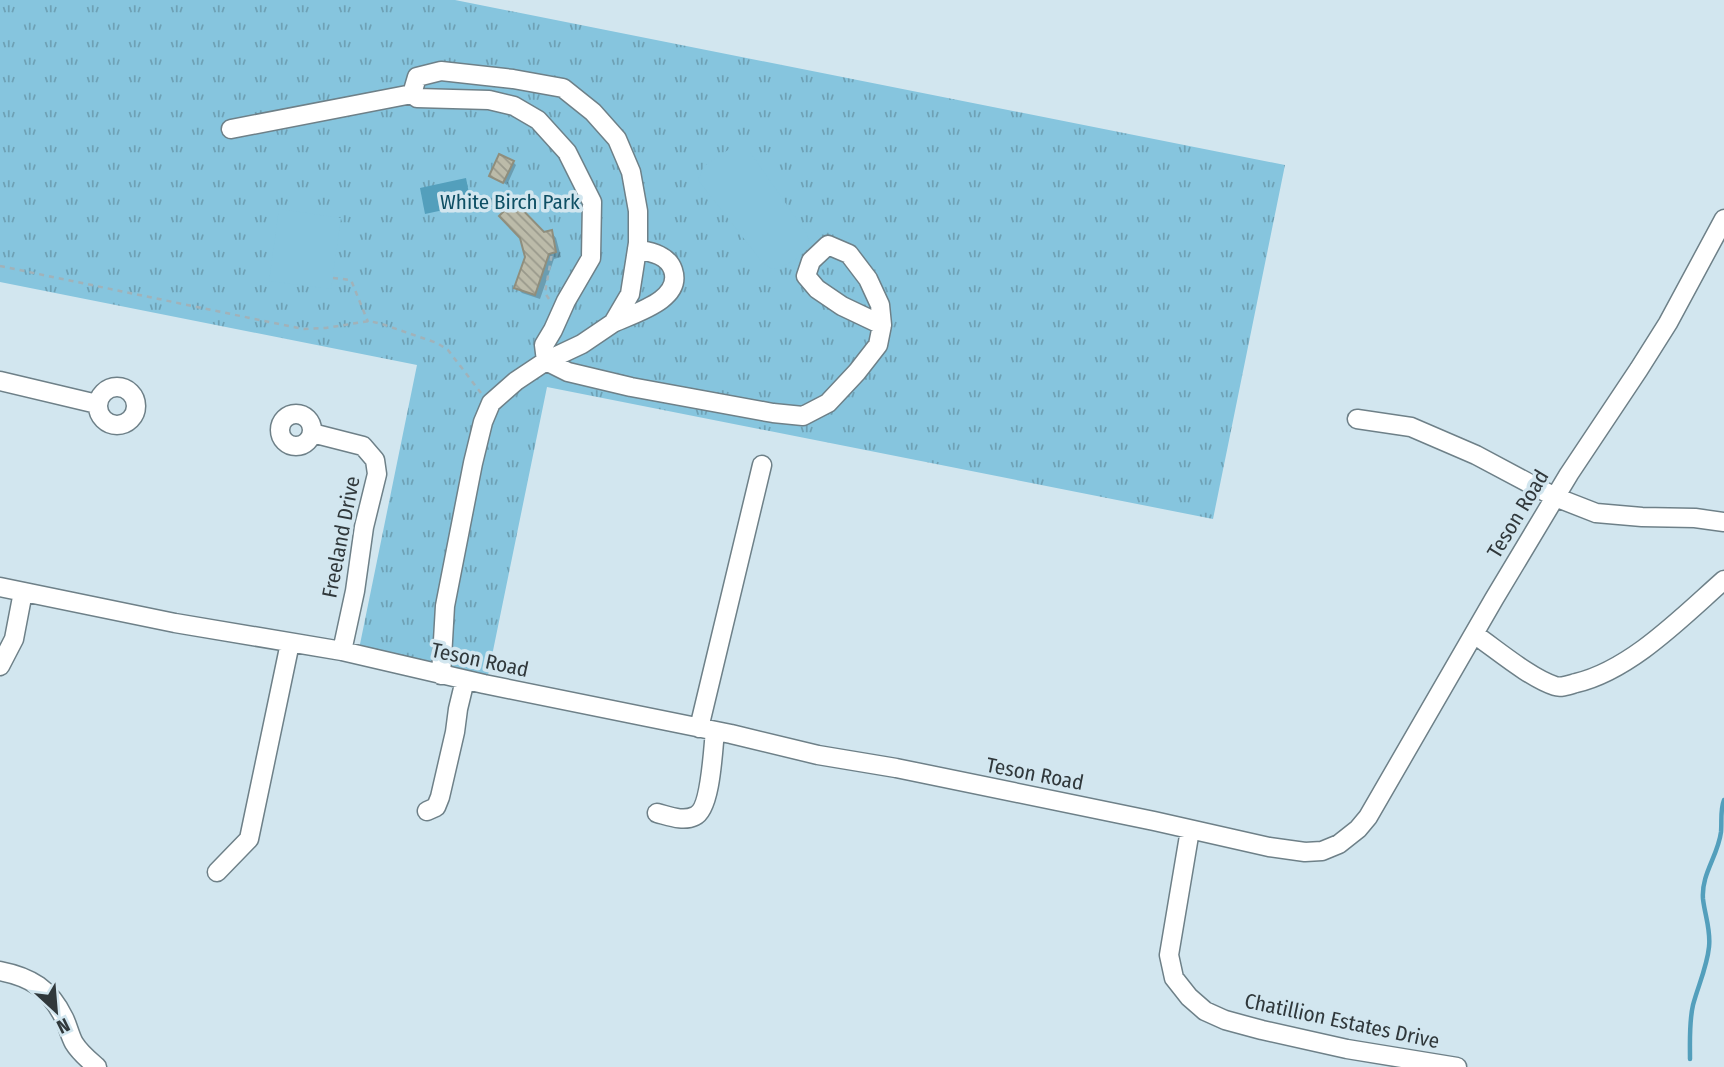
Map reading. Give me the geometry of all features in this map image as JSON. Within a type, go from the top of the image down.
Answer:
[{"type":"street","points":[[412,94],[417,77],[441,71],[563,88],[593,112],[617,139],[631,172],[638,211],[637,249],[630,294],[613,323]]},
{"type":"street","points":[[231,129],[412,94]]},
{"type":"street","points":[[412,94],[417,99],[489,100],[514,106],[538,120],[567,152],[592,202],[591,258],[544,345],[546,361]]},
{"type":"street","name":"Teson Road","points":[[0,587],[175,623],[342,651],[441,675],[707,729],[818,755],[896,768],[1142,818],[1269,847],[1305,852],[1322,851],[1339,844],[1368,817],[1555,497],[1668,323],[1724,219]]},
{"type":"street","points":[[546,361],[568,372],[631,387],[803,416],[828,403],[857,372],[878,345],[882,325],[880,305],[868,279],[849,254],[828,245],[811,261],[806,276],[817,289],[842,306],[882,325]]},
{"type":"street","points":[[441,675],[445,606],[473,463],[483,422],[491,403],[516,381],[546,361],[582,344],[613,323],[670,293],[675,285],[675,274],[670,262],[655,253],[637,249]]},
{"type":"street","points":[[0,382],[97,404]]},
{"type":"street","points":[[1357,419],[1410,427],[1476,455],[1555,497],[1595,513],[1724,522]]},
{"type":"street","name":"Freeland Drive","points":[[312,433],[363,446],[375,460],[377,474],[364,527],[355,591],[342,651]]},
{"type":"street","points":[[657,813],[685,819],[696,816],[702,812],[707,796],[707,729],[762,465]]},
{"type":"street","points":[[1474,634],[1539,679],[1558,687],[1585,681],[1622,665],[1724,580]]},
{"type":"street","points":[[0,666],[14,639],[23,592]]},
{"type":"street","points":[[217,872],[249,839],[290,643]]},
{"type":"street","points":[[427,811],[436,807],[440,797],[465,680]]},
{"type":"street","name":"Chatillion Estates Drive","points":[[1190,830],[1169,955],[1174,978],[1189,997],[1205,1011],[1225,1020],[1262,1030],[1347,1049],[1457,1067]]},
{"type":"street","points":[[0,971],[29,978],[56,1002],[74,1043],[97,1067]]},
{"type":"path","points":[[552,253],[545,293],[555,303]]},
{"type":"path","points":[[0,266],[303,329],[368,322],[382,324],[437,343],[449,350],[484,396]]},
{"type":"path","points":[[332,278],[351,280],[368,322]]},
{"type":"green space","name":"White Birch Park","points":[[0,0],[455,0],[1285,165],[1213,519],[547,387],[487,680],[358,654],[417,365],[0,282]]},
{"type":"green space","points":[[731,148],[742,148],[750,152],[807,234],[809,243],[806,250],[787,264],[772,269],[763,263],[698,180],[704,166]]},
{"type":"green space","points":[[279,209],[341,218],[331,289],[269,281]]},
{"type":"shaded area","points":[[466,178],[471,204],[425,214],[420,188]]},
{"type":"building","points":[[499,154],[514,161],[503,183],[489,176]]},
{"type":"building","points":[[514,201],[544,232],[552,230],[556,252],[549,254],[535,295],[514,288],[525,257],[520,238],[499,216]]},
{"type":"waterway","points":[[1690,1059],[1692,1011],[1709,947],[1703,890],[1719,841],[1724,800]]}]
